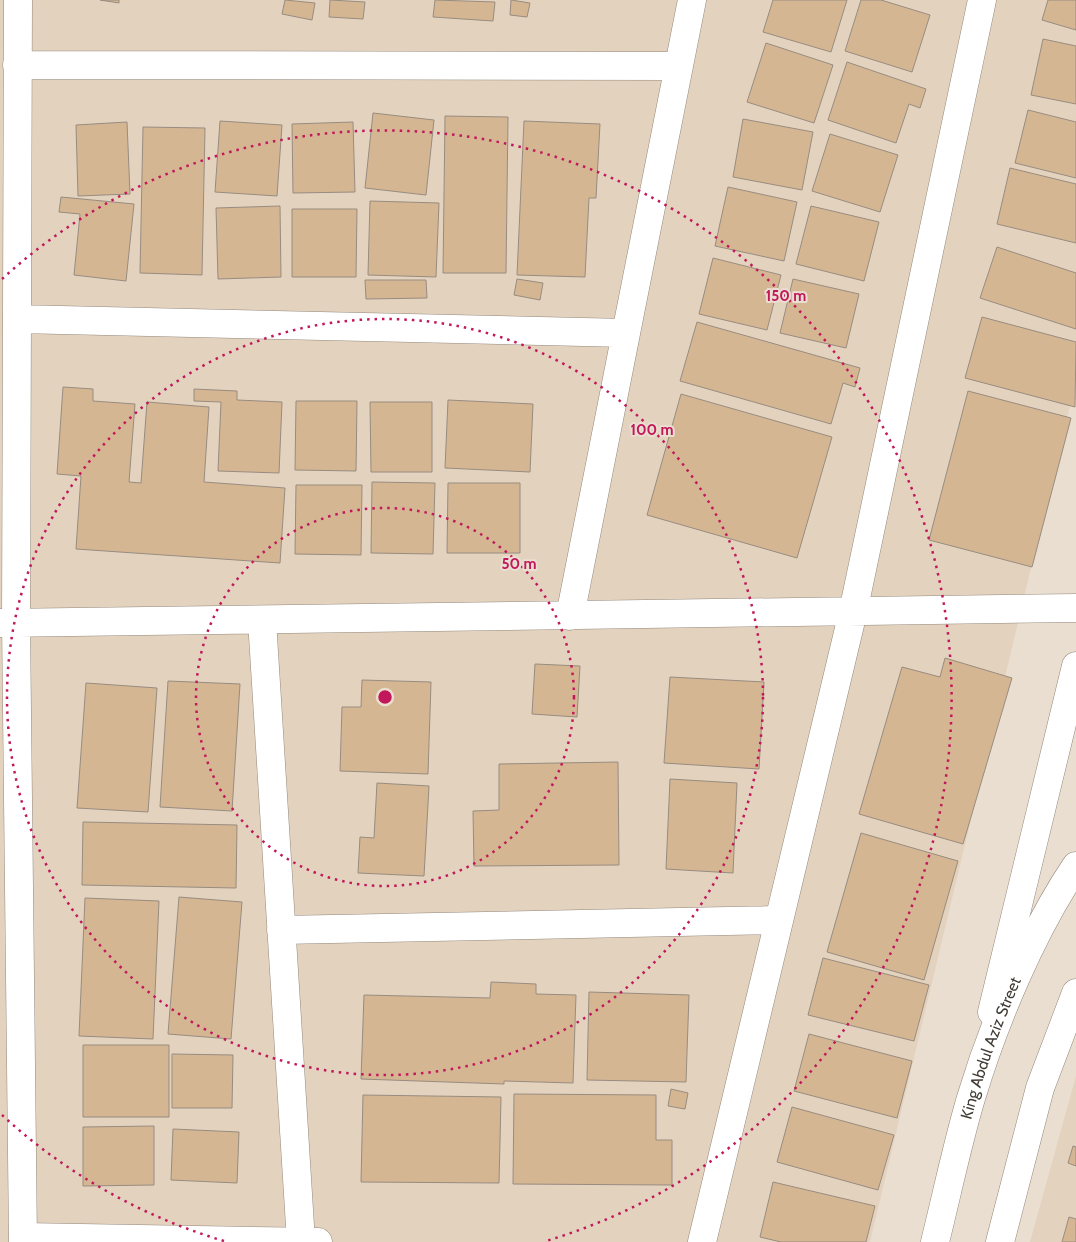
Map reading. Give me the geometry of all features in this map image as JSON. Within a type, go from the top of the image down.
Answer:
[{"type":"street","points":[[18,0],[17,319],[8,623],[23,1239],[318,1242]]},
{"type":"street","points":[[570,616],[692,0]]},
{"type":"street","points":[[702,1242],[853,612],[982,0]]},
{"type":"street","points":[[18,65],[679,66]]},
{"type":"street","points":[[17,319],[626,333]]},
{"type":"street","points":[[8,623],[1076,608]]},
{"type":"street","points":[[262,620],[301,1242]]},
{"type":"street","points":[[971,1098],[1076,666]]},
{"type":"street","name":"King Abdul Aziz Street","points":[[935,1242],[971,1098],[1010,994],[1040,931],[1076,866]]},
{"type":"street","points":[[281,930],[779,920]]},
{"type":"street","points":[[1000,1242],[1040,1088],[1076,993]]},
{"type":"shaded area","points":[[0,0],[1076,0],[1076,380],[870,1242],[0,1242]]},
{"type":"shaded area","points":[[1076,1076],[1076,1242],[1030,1242]]},
{"type":"building","points":[[100,0],[119,0],[119,3]]},
{"type":"building","points":[[285,0],[315,3],[312,20],[282,14]]},
{"type":"building","points":[[330,0],[365,2],[363,19],[329,17]]},
{"type":"building","points":[[435,0],[495,2],[493,21],[433,17]]},
{"type":"building","points":[[511,0],[530,3],[527,17],[510,15]]},
{"type":"building","points":[[773,0],[847,0],[831,52],[763,32]]},
{"type":"building","points":[[861,0],[881,0],[930,15],[912,72],[845,51]]},
{"type":"building","points":[[1048,0],[1076,0],[1076,30],[1042,20]]},
{"type":"building","points":[[1043,39],[1076,46],[1076,104],[1031,95]]},
{"type":"building","points":[[766,43],[833,65],[814,123],[747,102]]},
{"type":"building","points":[[847,62],[926,89],[920,108],[909,104],[896,143],[828,120]]},
{"type":"building","points":[[1028,110],[1076,122],[1076,178],[1015,163]]},
{"type":"building","points":[[373,113],[434,120],[426,195],[365,188]]},
{"type":"building","points":[[445,116],[508,117],[506,273],[443,273]]},
{"type":"building","points":[[743,119],[813,132],[802,190],[733,177]]},
{"type":"building","points":[[220,121],[282,125],[277,196],[215,192]]},
{"type":"building","points":[[524,121],[600,124],[596,198],[589,198],[585,277],[517,275]]},
{"type":"building","points":[[127,122],[130,194],[78,196],[76,125]]},
{"type":"building","points":[[353,122],[355,192],[293,193],[292,124]]},
{"type":"building","points":[[143,127],[205,128],[202,275],[140,273]]},
{"type":"building","points":[[830,134],[898,155],[880,212],[812,191]]},
{"type":"building","points":[[1010,168],[1076,184],[1076,243],[997,224]]},
{"type":"building","points":[[728,187],[797,202],[784,261],[715,246]]},
{"type":"building","points":[[61,197],[134,204],[126,281],[74,275],[80,214],[59,212]]},
{"type":"building","points":[[370,201],[439,203],[436,277],[368,275]]},
{"type":"building","points":[[280,206],[281,277],[218,279],[216,208]]},
{"type":"building","points":[[811,206],[879,222],[864,281],[796,264]]},
{"type":"building","points":[[292,209],[357,209],[356,277],[292,277]]},
{"type":"building","points":[[997,247],[1076,273],[1076,329],[980,298]]},
{"type":"building","points":[[713,258],[781,275],[767,330],[699,314]]},
{"type":"building","points":[[517,279],[543,283],[540,300],[514,295]]},
{"type":"building","points":[[793,279],[859,294],[846,348],[780,333]]},
{"type":"building","points":[[365,280],[426,280],[427,298],[366,299]]},
{"type":"building","points":[[982,317],[1076,342],[1075,407],[965,378]]},
{"type":"building","points":[[697,322],[860,368],[855,387],[843,383],[831,424],[680,381]]},
{"type":"building","points":[[63,387],[93,389],[93,401],[135,404],[129,482],[141,483],[147,402],[209,407],[204,482],[285,488],[280,563],[76,549],[81,476],[57,474]]},
{"type":"building","points":[[194,389],[237,391],[237,400],[282,402],[279,473],[218,471],[221,402],[194,401]]},
{"type":"building","points":[[968,391],[1071,418],[1032,567],[929,540]]},
{"type":"building","points":[[681,394],[832,437],[797,558],[647,515]]},
{"type":"building","points":[[448,400],[533,404],[530,472],[445,468]]},
{"type":"building","points":[[296,401],[357,401],[356,471],[295,470]]},
{"type":"building","points":[[370,402],[432,402],[432,472],[371,472]]},
{"type":"building","points":[[372,482],[435,483],[433,554],[371,553]]},
{"type":"building","points":[[448,483],[520,483],[520,553],[447,553]]},
{"type":"building","points":[[296,485],[362,485],[361,555],[295,554]]},
{"type":"building","points":[[945,658],[1012,678],[963,844],[859,814],[902,667],[940,677]]},
{"type":"building","points":[[535,664],[580,666],[577,717],[532,714]]},
{"type":"building","points":[[670,677],[764,682],[759,769],[664,763]]},
{"type":"building","points":[[362,680],[431,682],[428,774],[340,771],[342,707],[361,707]]},
{"type":"building","points":[[168,681],[240,684],[232,811],[160,807]]},
{"type":"building","points":[[86,683],[157,688],[148,812],[77,808]]},
{"type":"building","points":[[618,762],[619,865],[474,866],[473,811],[499,810],[499,764]]},
{"type":"building","points":[[670,779],[737,783],[733,873],[666,869]]},
{"type":"building","points":[[377,783],[429,786],[424,876],[358,873],[360,837],[374,838]]},
{"type":"building","points":[[83,822],[237,825],[236,888],[82,885]]},
{"type":"building","points":[[861,833],[958,861],[924,980],[827,952]]},
{"type":"building","points":[[179,897],[242,902],[231,1039],[168,1034]]},
{"type":"building","points":[[85,898],[159,901],[153,1039],[79,1036]]},
{"type":"building","points":[[823,958],[929,985],[914,1041],[808,1015]]},
{"type":"building","points":[[491,982],[536,984],[536,994],[576,995],[573,1083],[504,1081],[504,1084],[361,1079],[364,995],[490,998]]},
{"type":"building","points":[[589,992],[689,995],[686,1082],[587,1080]]},
{"type":"building","points":[[809,1034],[912,1061],[897,1118],[794,1091]]},
{"type":"building","points":[[83,1045],[169,1045],[169,1117],[83,1117]]},
{"type":"building","points":[[172,1054],[233,1055],[232,1108],[172,1108]]},
{"type":"building","points":[[671,1089],[688,1093],[685,1109],[668,1106]]},
{"type":"building","points":[[514,1094],[656,1095],[656,1140],[672,1140],[672,1185],[513,1184]]},
{"type":"building","points":[[363,1095],[501,1097],[499,1183],[361,1182]]},
{"type":"building","points":[[792,1107],[894,1135],[878,1190],[777,1162]]},
{"type":"building","points":[[154,1126],[154,1185],[83,1186],[83,1127]]},
{"type":"building","points":[[173,1129],[239,1132],[237,1183],[171,1180]]},
{"type":"building","points":[[1073,1146],[1076,1147],[1076,1166],[1068,1163]]},
{"type":"building","points":[[773,1182],[875,1206],[866,1242],[781,1242],[760,1237]]},
{"type":"building","points":[[1069,1217],[1076,1219],[1076,1242],[1062,1242]]}]
